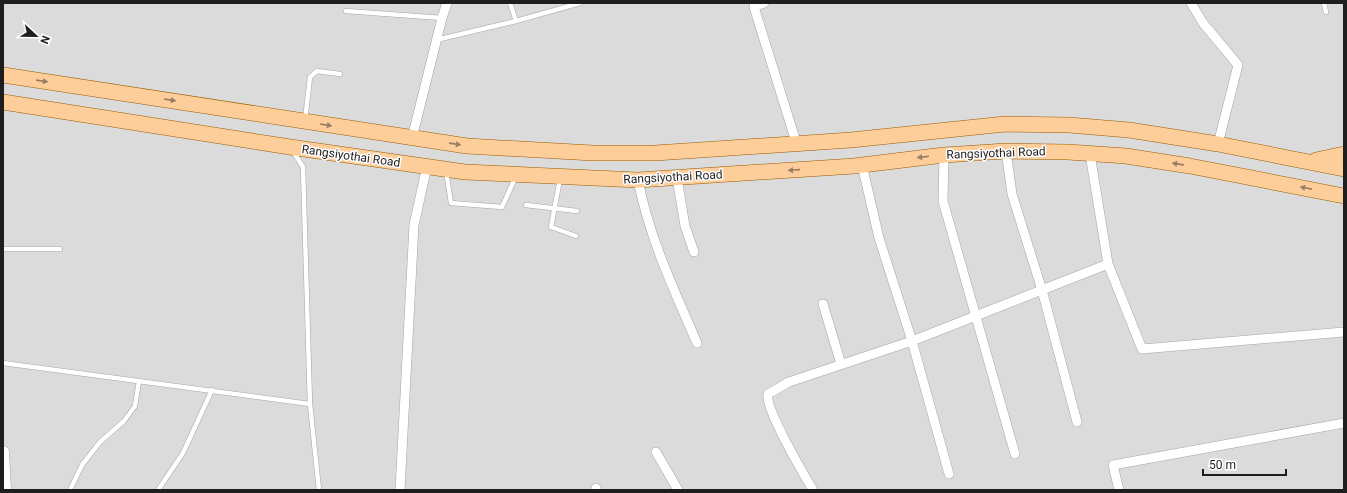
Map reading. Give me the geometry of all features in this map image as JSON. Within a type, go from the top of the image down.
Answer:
[{"type":"main road","name":"Rangsiyothai Road","points":[[3,75],[467,146],[594,153],[655,153],[796,142],[851,140],[1005,124],[1069,125],[1129,130],[1218,144],[1344,169]]},
{"type":"main road","name":"Rangsiyothai Road","points":[[3,102],[290,148],[465,172],[638,180],[858,165],[944,155],[1006,151],[1126,156],[1190,166],[1344,196]]},
{"type":"main road","points":[[851,140],[858,165]]},
{"type":"main road","points":[[1310,162],[1344,154]]},
{"type":"street","points":[[412,138],[436,40],[447,3]]},
{"type":"street","points":[[764,3],[754,7],[796,142]]},
{"type":"street","points":[[1192,3],[1203,23],[1238,65],[1218,144]]},
{"type":"street","points":[[1006,151],[1012,194],[1042,290],[1077,422]]},
{"type":"street","points":[[1090,154],[1108,264],[1142,349],[1344,332]]},
{"type":"street","points":[[944,155],[943,200],[1015,454]]},
{"type":"street","points":[[858,165],[879,238],[912,341],[949,474]]},
{"type":"street","points":[[400,490],[414,225],[427,166]]},
{"type":"street","points":[[677,178],[685,226],[694,252]]},
{"type":"street","points":[[638,180],[644,209],[658,251],[697,343]]},
{"type":"street","points":[[813,490],[776,422],[767,397],[768,394],[789,382],[912,341],[1108,264]]},
{"type":"street","points":[[823,304],[841,364]]},
{"type":"street","points":[[1118,490],[1113,465],[1344,422]]},
{"type":"street","points":[[3,452],[6,490]]},
{"type":"street","points":[[656,452],[678,490]]},
{"type":"lane","points":[[510,3],[516,21]]},
{"type":"lane","points":[[436,40],[516,21],[580,3]]},
{"type":"lane","points":[[1324,3],[1326,12]]},
{"type":"lane","points":[[346,11],[442,18]]},
{"type":"lane","points":[[304,121],[310,77],[317,71],[340,74]]},
{"type":"lane","points":[[290,148],[303,167],[310,404],[319,490]]},
{"type":"lane","points":[[446,169],[451,202],[502,207],[516,175]]},
{"type":"lane","points":[[561,177],[551,227],[576,236]]},
{"type":"lane","points":[[526,205],[577,211]]},
{"type":"lane","points":[[3,249],[60,249]]},
{"type":"lane","points":[[3,363],[310,404]]},
{"type":"lane","points":[[70,490],[82,465],[100,442],[124,421],[135,406],[139,381]]},
{"type":"lane","points":[[158,490],[183,454],[212,390]]},
{"type":"shaded area","points":[[3,3],[1344,3],[1344,490],[3,490]]}]
